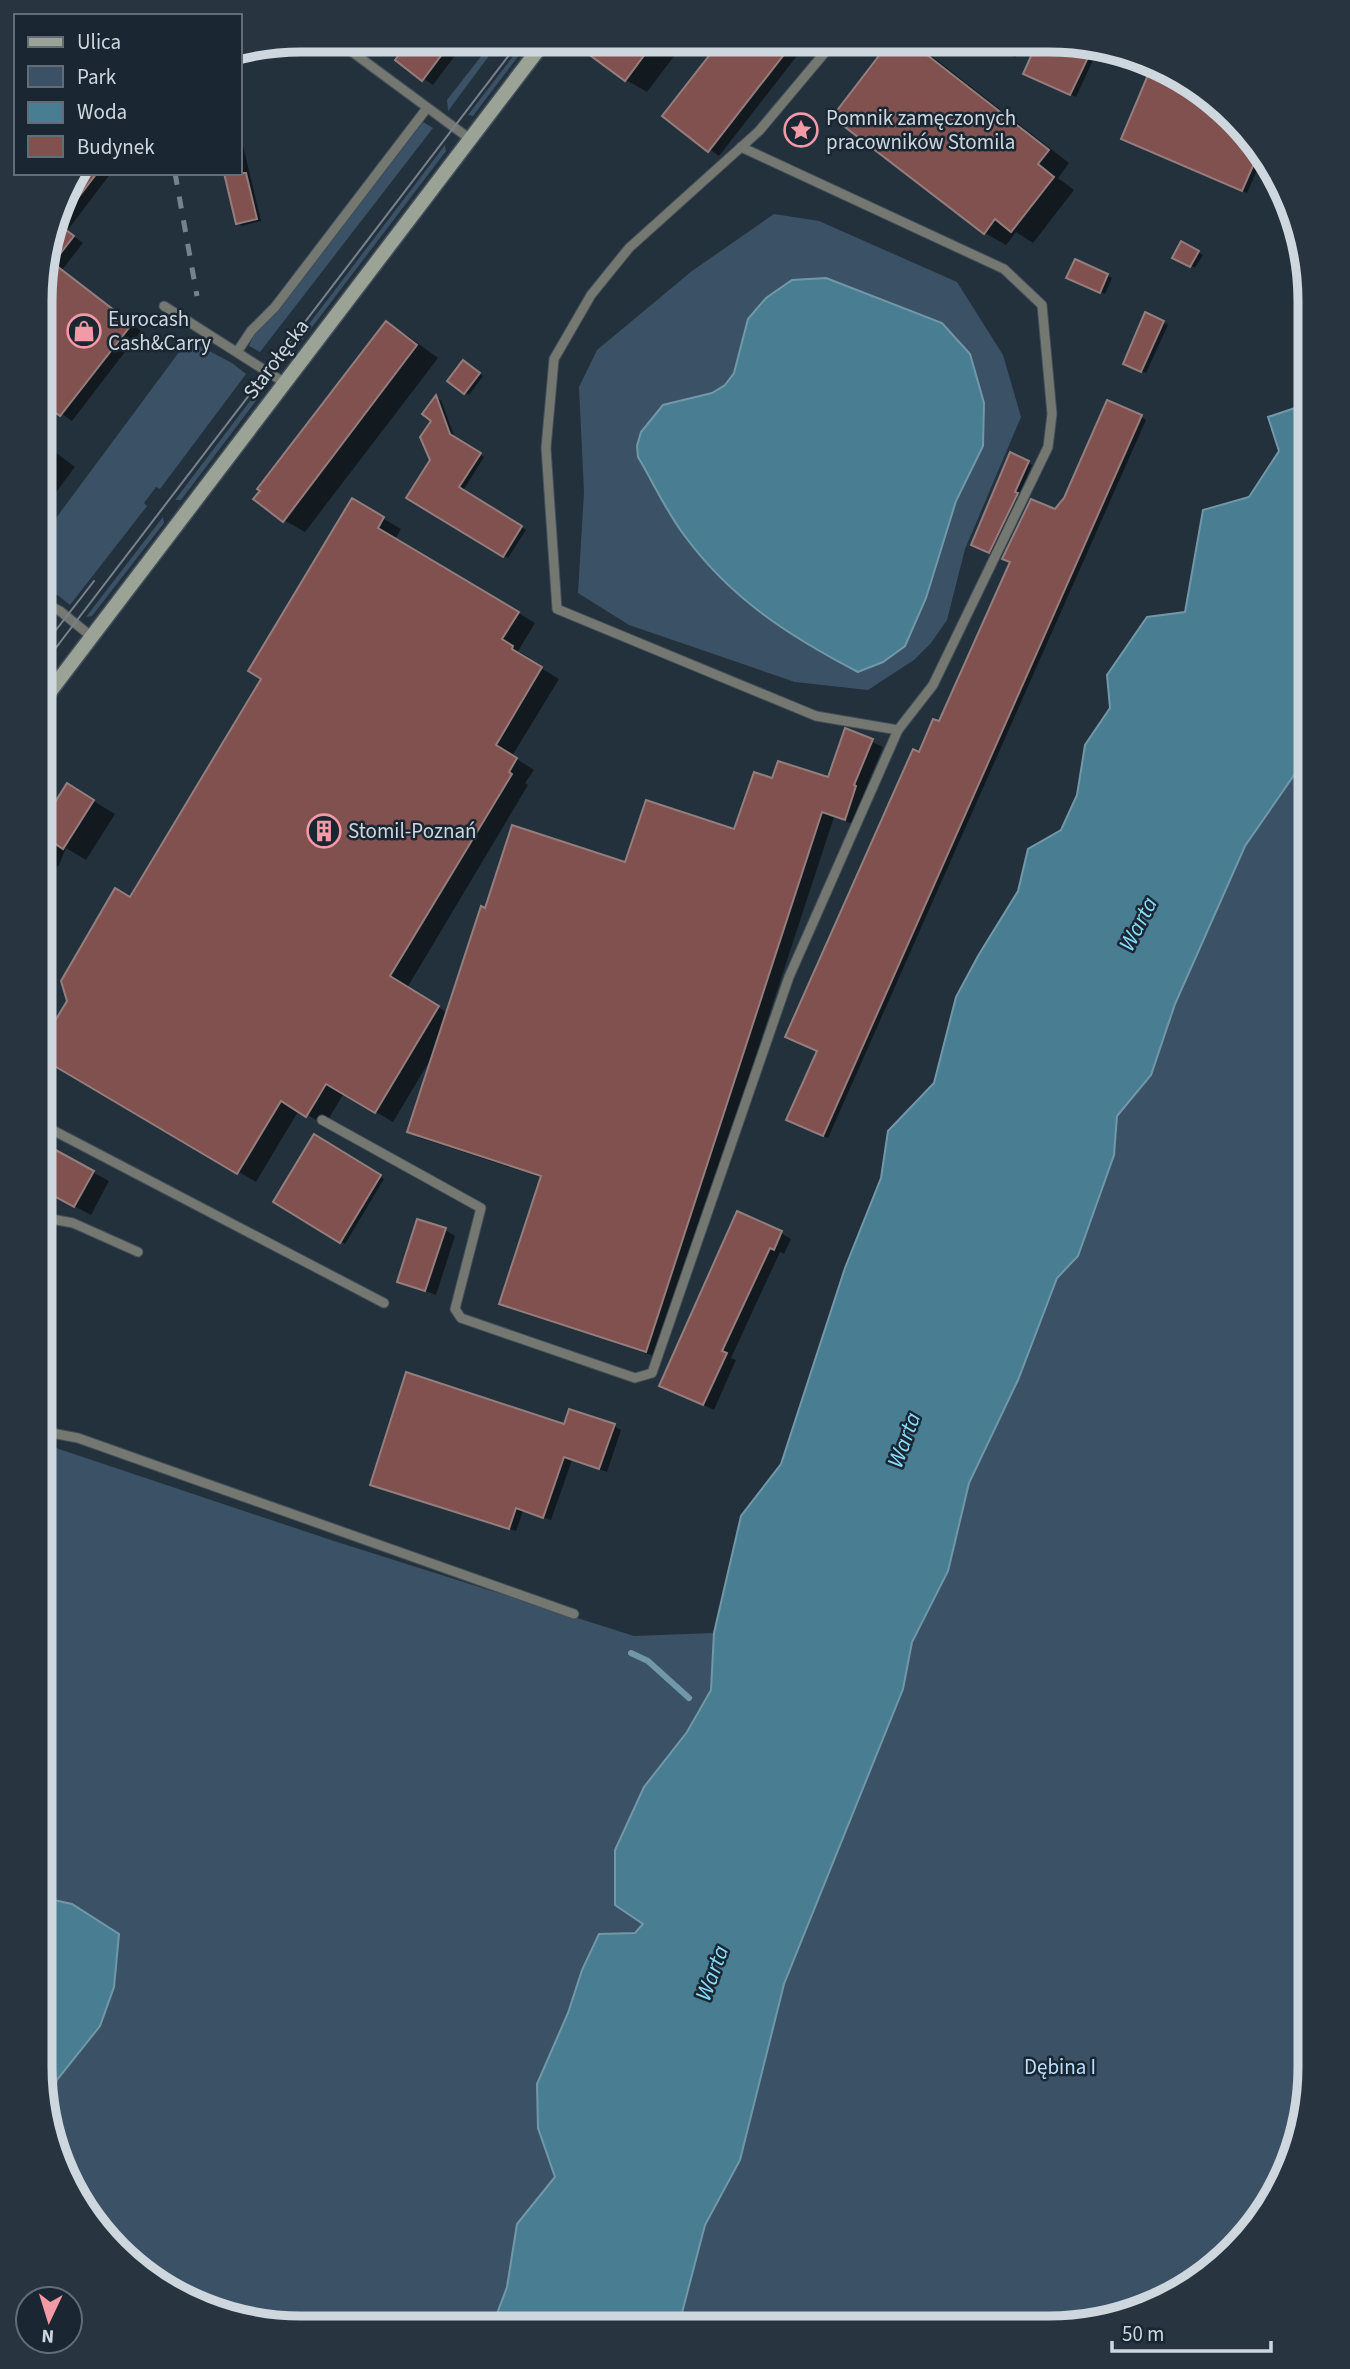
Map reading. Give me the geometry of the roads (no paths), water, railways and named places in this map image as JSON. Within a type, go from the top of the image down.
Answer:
[{"type":"street","name":"Starołęcka","points":[[52,689],[536,53]]},
{"type":"lane","points":[[825,52],[759,131],[629,247],[591,295],[554,359],[547,448],[557,608],[816,716],[898,730]]},
{"type":"lane","points":[[353,53],[470,139]]},
{"type":"lane","points":[[237,352],[251,331],[275,307],[427,108]]},
{"type":"lane","points":[[322,1120],[481,1208],[455,1309],[461,1318],[635,1378],[652,1373],[789,977],[898,730],[933,685],[1048,447],[1052,414],[1042,305],[1004,270],[741,147]]},
{"type":"lane","points":[[164,306],[285,383]]},
{"type":"lane","points":[[52,607],[92,637]]},
{"type":"lane","points":[[52,1130],[384,1303]]},
{"type":"lane","points":[[52,1219],[73,1223],[138,1252]]},
{"type":"lane","points":[[52,1433],[78,1438],[574,1614]]},
{"type":"water","points":[[826,278],[942,323],[970,354],[984,403],[983,446],[956,501],[926,598],[905,646],[883,662],[858,672],[785,630],[721,578],[702,558],[671,516],[638,457],[637,446],[641,432],[663,405],[712,393],[725,385],[734,373],[748,319],[766,298],[792,280]]},
{"type":"water","name":"Warta","points":[[1298,407],[1298,769],[1245,846],[1175,1004],[1151,1075],[1117,1116],[1114,1155],[1078,1256],[1057,1278],[1018,1380],[969,1483],[948,1571],[912,1642],[903,1689],[784,1984],[740,2160],[705,2225],[681,2316],[496,2316],[507,2287],[517,2224],[555,2177],[538,2128],[537,2084],[599,1934],[635,1933],[643,1924],[615,1905],[615,1850],[644,1787],[687,1732],[711,1690],[714,1633],[741,1516],[781,1464],[845,1268],[881,1178],[888,1131],[934,1083],[956,997],[1018,891],[1028,849],[1061,830],[1077,795],[1085,745],[1110,708],[1107,675],[1147,617],[1185,612],[1203,510],[1249,497],[1279,451],[1268,417]]},
{"type":"water","points":[[52,1900],[72,1904],[119,1934],[114,1987],[100,2026],[57,2080],[54,2092]]},
{"type":"waterway","points":[[631,1653],[648,1661],[689,1698]]},
{"type":"tram line","points":[[52,653],[511,53]]},
{"type":"tram line","points":[[52,635],[94,581]]},
{"type":"railway","points":[[175,175],[197,296]]},
{"type":"place","name":"Pomnik zamęczonych pracowników Stomila","points":[[801,130]]},
{"type":"place","name":"Eurocash Cash&Carry","points":[[84,331]]},
{"type":"place","name":"Stomil-Poznań","points":[[324,831]]},
{"type":"park label","name":"Dębina I","points":[[1060,2067]]}]
